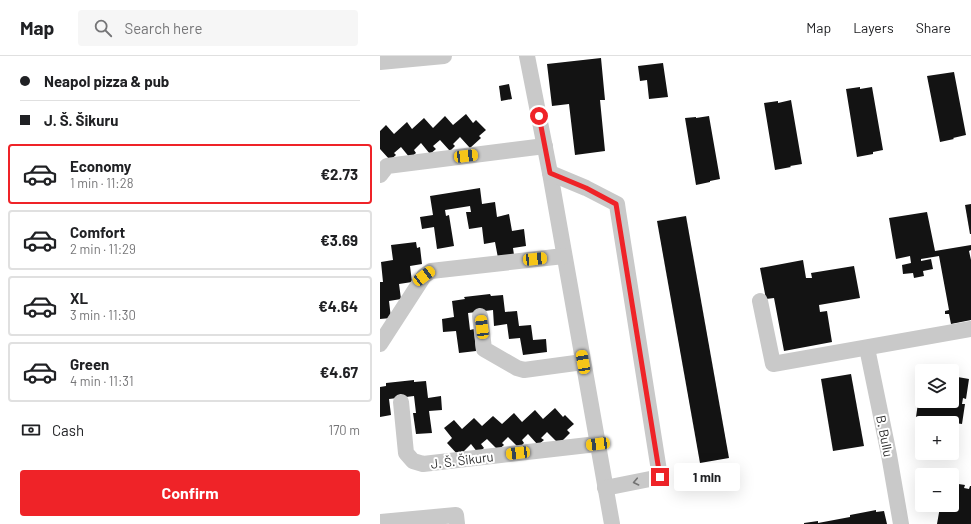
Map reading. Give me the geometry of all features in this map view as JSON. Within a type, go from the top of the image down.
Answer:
[{"type":"street","points":[[380,62],[444,56]]},
{"type":"street","points":[[527,56],[550,173],[612,524]]},
{"type":"street","points":[[380,175],[388,166],[545,146]]},
{"type":"street","points":[[550,173],[586,188],[616,204],[618,211],[660,477],[605,488]]},
{"type":"street","points":[[380,344],[424,276],[431,270],[564,256]]},
{"type":"street","points":[[760,301],[773,364],[971,329]]},
{"type":"street","points":[[480,316],[484,349],[517,368],[524,370],[583,362]]},
{"type":"street","name":"B. Bullu","points":[[867,348],[889,455],[901,524]]},
{"type":"street","name":"J. Š. Šikuru","points":[[400,402],[406,453],[413,461],[423,464],[598,444]]},
{"type":"street","points":[[380,522],[456,515],[457,524]]},
{"type":"building","points":[[601,58],[605,100],[600,100],[605,151],[575,155],[569,104],[552,106],[547,64]]},
{"type":"building","points":[[663,63],[668,97],[649,99],[647,80],[640,81],[638,66]]},
{"type":"building","points":[[954,72],[966,135],[940,142],[927,76]]},
{"type":"building","points":[[509,84],[512,99],[501,101],[499,86]]},
{"type":"building","points":[[860,87],[860,89],[872,87],[883,150],[873,152],[873,154],[857,157],[846,89]]},
{"type":"building","points":[[791,100],[802,164],[775,170],[764,103],[778,101],[778,103]]},
{"type":"building","points":[[466,114],[473,123],[476,120],[486,130],[479,136],[481,138],[470,148],[460,137],[453,144],[455,146],[450,151],[440,140],[433,146],[436,149],[430,154],[421,143],[414,150],[416,153],[410,158],[401,147],[394,153],[396,155],[390,160],[380,149],[380,131],[386,125],[394,134],[407,122],[412,129],[424,118],[433,128],[445,116],[453,125]]},
{"type":"building","points":[[709,116],[720,179],[696,185],[685,118]]},
{"type":"building","points":[[480,188],[482,204],[495,202],[497,217],[509,214],[512,231],[524,229],[526,246],[513,248],[514,255],[498,258],[495,242],[484,244],[482,227],[469,229],[466,212],[471,212],[470,206],[445,210],[446,216],[449,215],[454,246],[437,249],[434,227],[422,229],[420,217],[433,215],[430,196]]},
{"type":"building","points":[[971,204],[971,234],[970,234],[965,205]]},
{"type":"building","points":[[927,212],[935,251],[971,245],[971,250],[969,251],[971,260],[971,320],[951,324],[949,314],[945,314],[945,311],[949,310],[939,256],[921,259],[921,261],[931,259],[933,269],[923,271],[924,276],[914,278],[913,273],[903,274],[902,265],[911,263],[910,256],[896,259],[889,218]]},
{"type":"building","points":[[686,216],[729,458],[700,463],[657,221]]},
{"type":"building","points":[[416,242],[417,248],[420,247],[422,264],[410,266],[412,282],[399,284],[401,299],[389,301],[391,318],[380,319],[380,282],[383,282],[381,262],[393,260],[391,245]]},
{"type":"building","points":[[803,260],[806,278],[812,278],[811,273],[854,266],[860,298],[819,305],[820,312],[827,311],[832,342],[784,351],[774,298],[766,299],[760,268]]},
{"type":"building","points":[[490,294],[491,296],[503,295],[505,312],[517,311],[519,326],[531,325],[533,340],[546,339],[547,352],[523,355],[520,338],[509,339],[507,324],[494,326],[493,310],[468,313],[470,330],[474,329],[476,351],[459,353],[456,331],[443,332],[442,319],[454,317],[452,301],[465,299],[464,297]]},
{"type":"building","points":[[851,374],[864,446],[833,451],[821,379]]},
{"type":"building","points":[[959,377],[969,379],[966,399],[963,398],[962,404],[965,404],[962,424],[959,424],[959,416],[916,416],[917,408],[959,408]]},
{"type":"building","points":[[414,380],[414,382],[426,381],[428,398],[441,396],[442,410],[429,411],[432,433],[416,434],[413,413],[416,413],[414,396],[389,399],[391,415],[380,417],[380,387],[386,386],[386,383]]},
{"type":"building","points":[[555,408],[563,417],[565,415],[574,424],[567,430],[570,433],[559,444],[547,432],[541,438],[544,440],[538,445],[528,434],[522,440],[524,443],[519,448],[508,437],[502,443],[504,445],[498,450],[487,439],[481,444],[484,448],[478,453],[471,444],[459,456],[447,443],[452,438],[444,428],[454,420],[462,429],[474,418],[482,426],[493,416],[502,424],[514,413],[522,422],[535,410],[543,419]]},
{"type":"building","points":[[959,484],[965,485],[964,488],[969,489],[971,486],[971,524],[937,524],[939,512],[959,512]]},
{"type":"building","points":[[876,510],[876,512],[884,511],[887,524],[804,524],[850,517],[850,515]]},
{"type":"route","points":[[539,116],[550,173],[586,188],[616,204],[660,477]]}]
